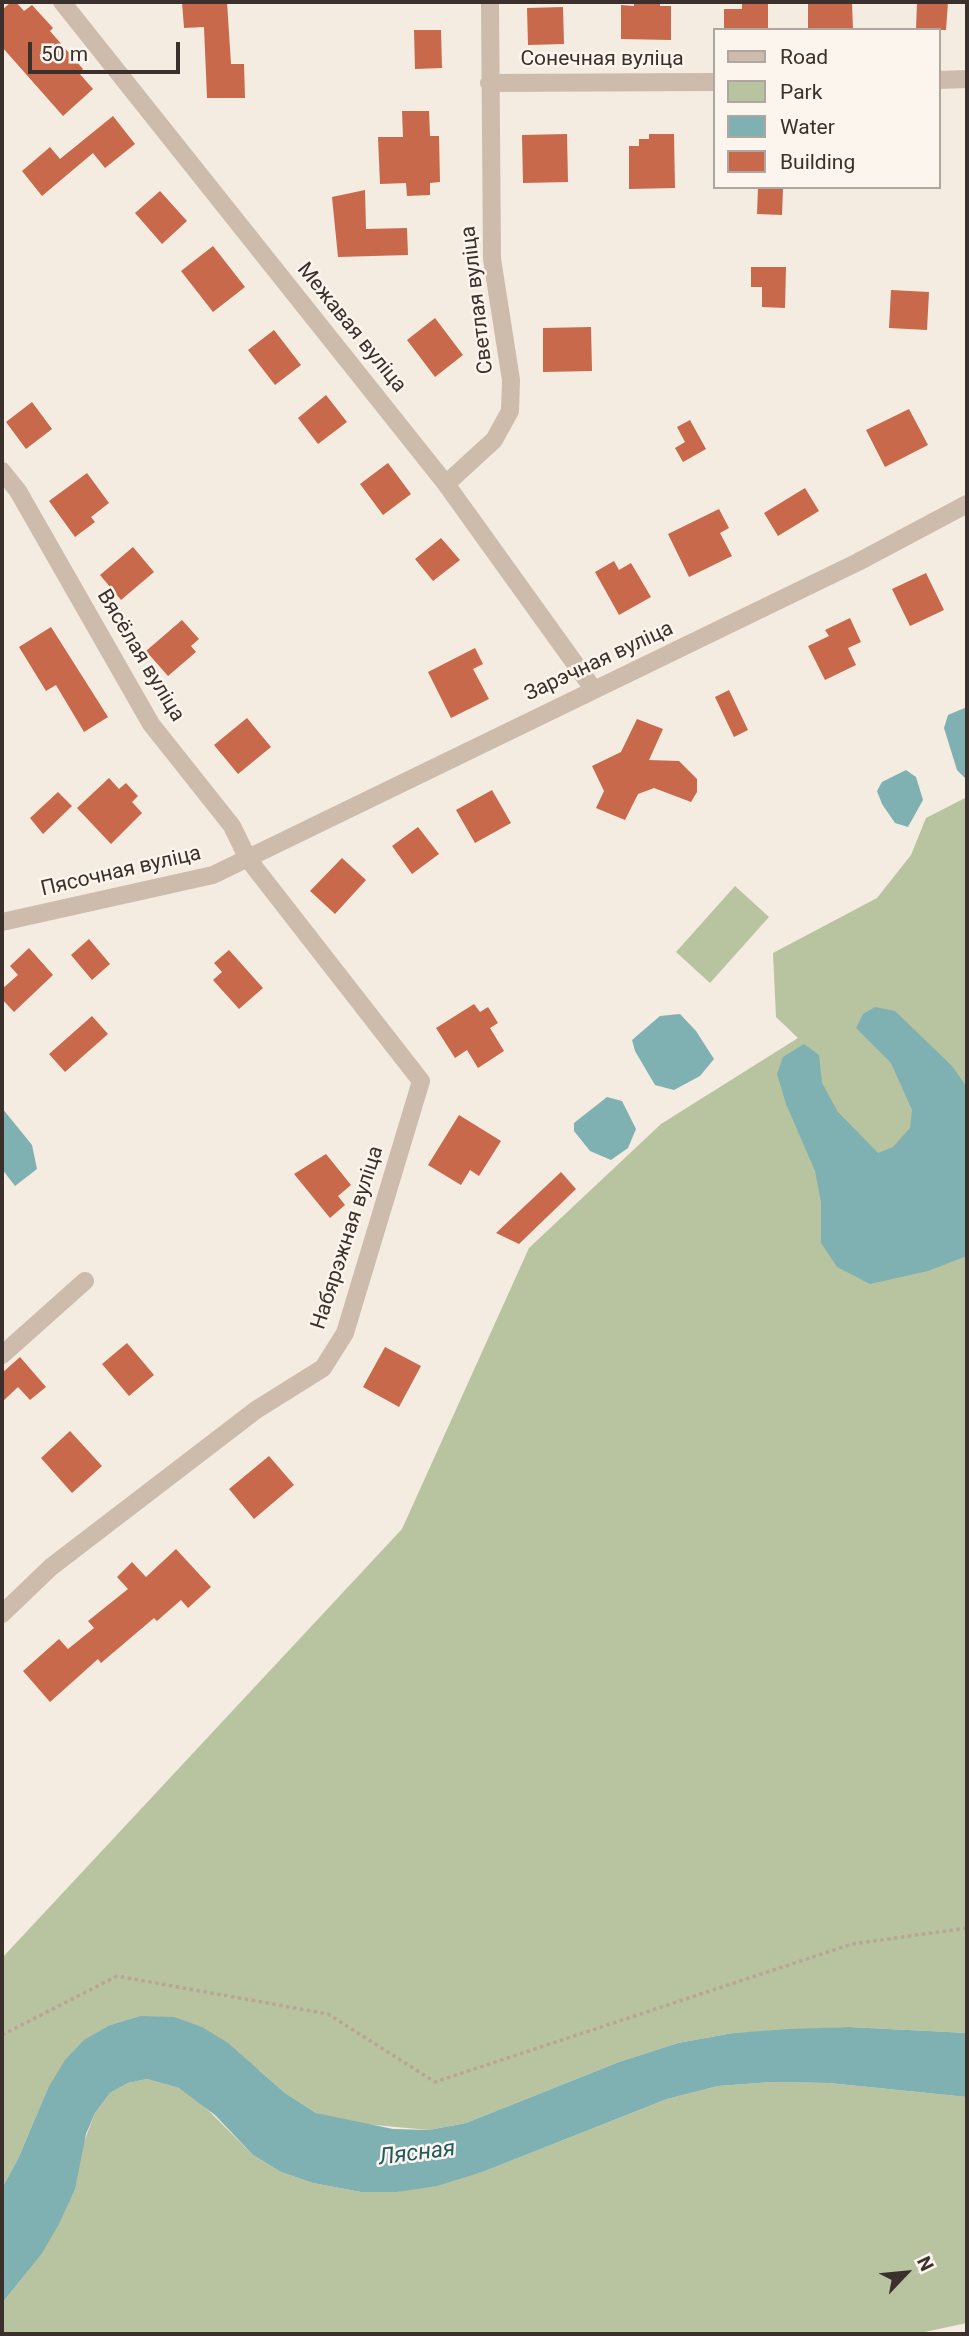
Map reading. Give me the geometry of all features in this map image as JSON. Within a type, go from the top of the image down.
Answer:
[{"type":"street","name":"Межавая вуліца","points":[[62,2],[446,484],[594,690]]},
{"type":"street","name":"Светлая вуліца","points":[[446,484],[494,440],[510,411],[511,380],[492,259],[490,2]]},
{"type":"street","points":[[941,80],[967,79]]},
{"type":"street","name":"Сонечная вуліца","points":[[489,83],[713,82]]},
{"type":"street","name":"Вясёлая вуліца","points":[[2,471],[18,491],[151,724],[232,826],[248,859]]},
{"type":"street","name":"Зарэчная вуліца","points":[[248,859],[858,562],[967,504]]},
{"type":"street","name":"Пясочная вуліца","points":[[2,922],[213,875],[248,859]]},
{"type":"street","name":"Набярэжная вуліца","points":[[2,1614],[51,1567],[83,1542],[256,1410],[323,1368],[345,1334],[421,1081],[248,859]]},
{"type":"street","points":[[2,1355],[85,1281]]},
{"type":"path","points":[[2,2035],[117,1976],[328,2014],[435,2082],[852,1944],[967,1928]]},
{"type":"green space","points":[[967,797],[967,2033],[849,2027],[733,2033],[678,2043],[619,2062],[466,2123],[429,2130],[353,2123],[316,2113],[285,2093],[259,2070],[140,2016],[110,2025],[48,2088],[18,2159],[2,2188],[2,1958],[402,1529],[529,1248],[661,1124],[798,1038],[776,1017],[773,953],[877,898],[911,855],[926,818]]},
{"type":"green space","points":[[735,886],[769,917],[710,983],[676,952]]},
{"type":"green space","points":[[147,2079],[179,2088],[197,2099],[253,2155],[281,2172],[313,2183],[361,2192],[397,2192],[485,2171],[667,2099],[718,2086],[772,2082],[829,2083],[967,2097],[967,2323],[915,2334],[2,2334],[2,2303],[41,2255],[95,2113],[110,2093],[128,2083]]},
{"type":"water","points":[[967,707],[967,780],[957,770],[944,728],[948,715]]},
{"type":"water","points":[[906,770],[916,777],[923,800],[908,827],[895,823],[877,791],[882,782]]},
{"type":"water","points":[[875,1007],[895,1011],[952,1066],[967,1087],[967,1256],[928,1271],[870,1284],[837,1267],[821,1243],[821,1202],[815,1171],[786,1104],[777,1074],[783,1057],[804,1044],[819,1055],[822,1083],[838,1112],[878,1153],[893,1147],[910,1128],[912,1110],[891,1063],[856,1028],[863,1014]]},
{"type":"water","points":[[680,1014],[696,1031],[714,1059],[700,1076],[674,1090],[655,1085],[635,1051],[632,1040],[660,1016]]},
{"type":"water","points":[[607,1097],[622,1101],[636,1129],[628,1148],[611,1160],[590,1151],[574,1131],[574,1123]]},
{"type":"water","points":[[2,1108],[32,1145],[37,1169],[15,1186],[2,1169]]},
{"type":"water","name":"Лясная","points":[[140,2016],[174,2017],[202,2027],[228,2043],[285,2093],[316,2113],[393,2129],[429,2130],[466,2123],[619,2062],[678,2043],[733,2033],[790,2029],[849,2027],[967,2033],[967,2097],[829,2083],[772,2082],[718,2086],[667,2099],[485,2171],[437,2186],[397,2192],[361,2192],[313,2183],[281,2172],[253,2155],[215,2115],[179,2088],[147,2079],[128,2083],[110,2093],[95,2113],[86,2134],[75,2189],[59,2224],[41,2255],[2,2303],[2,2188],[18,2159],[48,2088],[65,2060],[84,2040],[110,2025]]},
{"type":"building","points":[[11,2],[16,2],[24,11],[32,5],[53,28],[50,31],[83,69],[79,73],[93,89],[63,116],[2,47],[2,10]]},
{"type":"building","points":[[182,2],[227,2],[231,64],[244,64],[245,98],[207,98],[204,27],[184,28]]},
{"type":"building","points":[[634,2],[660,2],[660,6],[671,6],[671,40],[621,39],[621,5],[634,6]]},
{"type":"building","points":[[808,2],[852,2],[853,28],[808,28]]},
{"type":"building","points":[[917,2],[948,2],[946,30],[916,28]]},
{"type":"building","points":[[742,3],[768,3],[768,28],[724,28],[724,9],[742,9]]},
{"type":"building","points":[[563,7],[564,44],[528,45],[527,8]]},
{"type":"building","points":[[414,30],[441,30],[442,68],[415,69]]},
{"type":"building","points":[[402,111],[429,111],[430,136],[439,136],[440,182],[430,183],[430,195],[407,196],[406,183],[380,184],[378,137],[403,137]]},
{"type":"building","points":[[113,116],[135,144],[105,168],[93,153],[42,196],[22,171],[50,147],[60,159]]},
{"type":"building","points":[[567,134],[568,182],[523,183],[522,135]]},
{"type":"building","points":[[649,134],[674,134],[675,188],[629,189],[629,146],[639,146],[639,139],[649,139]]},
{"type":"building","points":[[758,189],[783,189],[782,215],[757,214]]},
{"type":"building","points":[[365,190],[366,229],[407,228],[408,255],[338,257],[332,197]]},
{"type":"building","points":[[160,191],[187,221],[162,244],[135,213]]},
{"type":"building","points":[[213,246],[245,287],[213,312],[181,271]]},
{"type":"building","points":[[751,267],[786,267],[785,308],[762,307],[762,287],[751,287]]},
{"type":"building","points":[[891,290],[929,292],[927,330],[889,328]]},
{"type":"building","points":[[435,318],[463,355],[435,377],[407,340]]},
{"type":"building","points":[[591,327],[592,371],[543,372],[543,328]]},
{"type":"building","points":[[274,330],[301,365],[275,385],[248,350]]},
{"type":"building","points":[[326,395],[347,422],[318,444],[298,418]]},
{"type":"building","points":[[32,402],[52,429],[26,449],[6,422]]},
{"type":"building","points":[[909,409],[928,445],[885,467],[866,430]]},
{"type":"building","points":[[690,420],[706,449],[683,462],[675,448],[685,442],[677,427]]},
{"type":"building","points":[[388,463],[411,494],[383,515],[360,484]]},
{"type":"building","points":[[87,473],[109,503],[91,517],[95,522],[75,537],[49,501]]},
{"type":"building","points":[[805,488],[819,511],[778,536],[764,513]]},
{"type":"building","points":[[719,509],[729,528],[720,533],[732,556],[689,577],[668,534]]},
{"type":"building","points":[[441,538],[460,560],[433,581],[415,559]]},
{"type":"building","points":[[133,547],[154,572],[121,600],[100,575]]},
{"type":"building","points":[[614,561],[619,570],[631,563],[651,597],[619,615],[595,572]]},
{"type":"building","points":[[926,573],[944,610],[910,626],[892,589]]},
{"type":"building","points":[[850,618],[861,642],[848,648],[856,665],[825,680],[808,646],[829,636],[825,630]]},
{"type":"building","points":[[182,620],[199,639],[191,646],[196,652],[168,676],[146,651]]},
{"type":"building","points":[[51,627],[108,717],[84,732],[56,685],[46,691],[19,647]]},
{"type":"building","points":[[475,648],[483,664],[473,669],[489,699],[451,718],[428,672]]},
{"type":"building","points":[[729,690],[748,730],[734,737],[715,697]]},
{"type":"building","points":[[247,718],[271,747],[238,774],[214,745]]},
{"type":"building","points":[[637,719],[663,729],[649,760],[679,761],[697,779],[697,792],[691,802],[654,788],[638,794],[625,820],[596,808],[604,791],[592,766],[621,752]]},
{"type":"building","points":[[109,778],[119,789],[126,783],[138,796],[132,802],[142,813],[111,844],[77,808]]},
{"type":"building","points":[[492,790],[511,823],[475,843],[456,810]]},
{"type":"building","points":[[58,792],[72,806],[43,834],[30,818]]},
{"type":"building","points":[[418,827],[439,854],[412,874],[392,846]]},
{"type":"building","points":[[342,858],[366,880],[335,914],[310,891]]},
{"type":"building","points":[[89,939],[110,964],[92,980],[71,955]]},
{"type":"building","points":[[29,948],[53,975],[14,1012],[2,999],[2,989],[18,975],[10,966]]},
{"type":"building","points":[[229,950],[263,988],[239,1009],[213,980],[222,972],[214,963]]},
{"type":"building","points":[[474,1004],[480,1012],[488,1007],[498,1023],[490,1028],[504,1051],[478,1068],[467,1050],[455,1058],[436,1028]]},
{"type":"building","points":[[92,1016],[108,1034],[65,1072],[49,1054]]},
{"type":"building","points":[[459,1115],[501,1141],[479,1176],[470,1170],[461,1185],[428,1165]]},
{"type":"building","points":[[326,1154],[351,1185],[338,1196],[345,1205],[330,1218],[294,1174]]},
{"type":"building","points":[[561,1172],[576,1189],[519,1244],[496,1233]]},
{"type":"building","points":[[127,1343],[154,1375],[129,1396],[102,1364]]},
{"type":"building","points":[[385,1347],[421,1366],[399,1407],[363,1387]]},
{"type":"building","points":[[20,1357],[46,1387],[30,1400],[18,1387],[2,1402],[2,1373]]},
{"type":"building","points":[[70,1431],[102,1466],[72,1493],[41,1458]]},
{"type":"building","points":[[269,1456],[294,1485],[254,1519],[229,1489]]},
{"type":"building","points":[[176,1549],[211,1587],[188,1608],[181,1600],[157,1621],[154,1618],[101,1663],[98,1659],[50,1702],[23,1671],[59,1639],[68,1649],[94,1628],[88,1621],[128,1589],[117,1577],[132,1562],[146,1577]]}]
